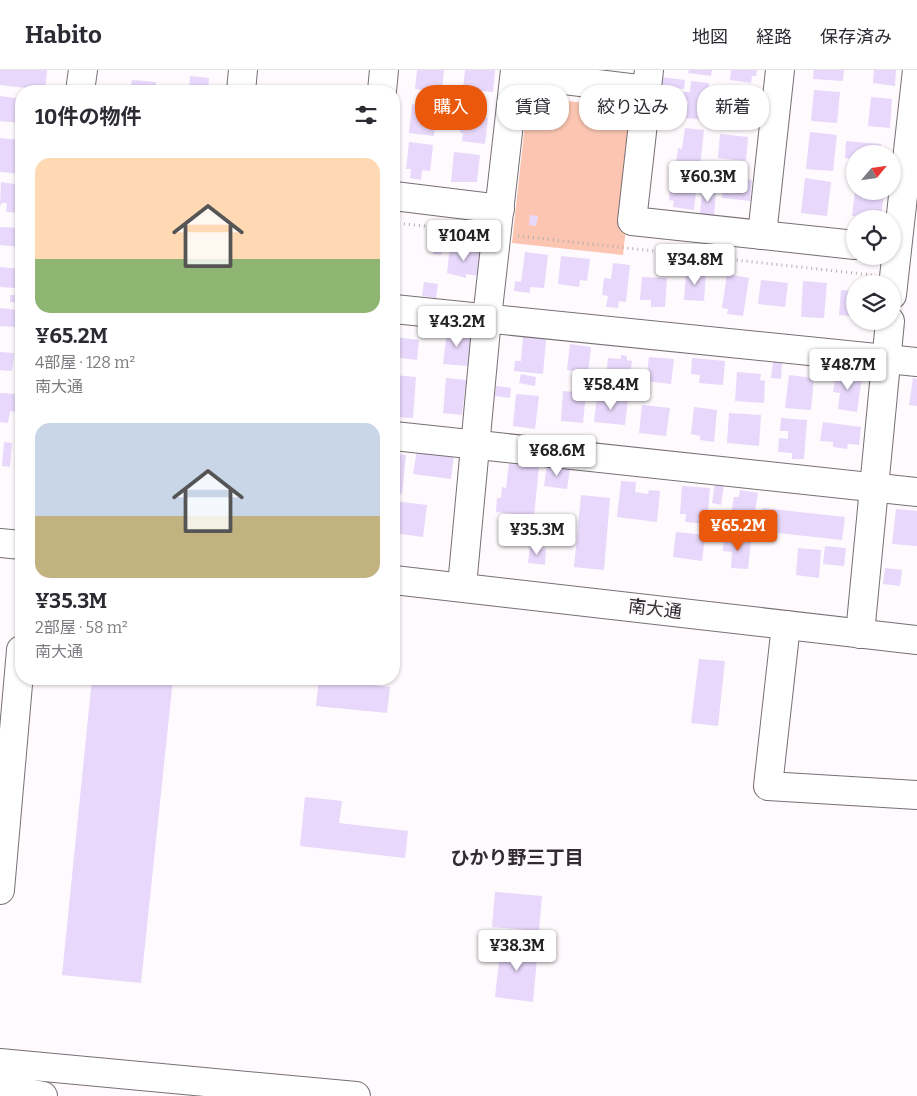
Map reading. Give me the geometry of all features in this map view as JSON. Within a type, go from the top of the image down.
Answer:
[{"type":"street","points":[[81,85],[82,70]]},
{"type":"street","points":[[242,85],[243,70]]},
{"type":"street","points":[[383,85],[384,70]]},
{"type":"street","points":[[762,235],[780,70]]},
{"type":"street","points":[[896,275],[902,250],[917,70]]},
{"type":"street","points":[[462,586],[487,318],[515,72],[648,80],[632,221],[846,244]]},
{"type":"street","points":[[400,197],[498,221]]},
{"type":"street","points":[[400,309],[917,362]]},
{"type":"street","points":[[860,634],[872,487],[889,330]]},
{"type":"street","points":[[400,437],[917,492]]},
{"type":"street","points":[[0,543],[15,544]]},
{"type":"street","name":"南大通","points":[[400,581],[462,586],[917,640]]},
{"type":"street","points":[[786,625],[768,786],[917,795]]},
{"type":"street","points":[[0,890],[18,685]]},
{"type":"street","points":[[0,1063],[356,1096]]},
{"type":"street","points":[[0,1082],[18,1091],[43,1096]]},
{"type":"path","points":[[498,221],[846,278]]},
{"type":"path","points":[[400,224],[460,230]]},
{"type":"shaded area","points":[[569,101],[579,102],[579,130],[637,130],[623,255],[512,243],[524,130],[569,130]]},
{"type":"building","points":[[0,70],[47,70],[46,85],[15,85],[15,87],[0,85]]},
{"type":"building","points":[[417,70],[444,70],[443,85],[415,85]]},
{"type":"building","points":[[465,70],[495,70],[493,92],[487,91],[487,85],[463,85]]},
{"type":"building","points":[[689,70],[712,70],[711,76],[688,73]]},
{"type":"building","points":[[731,70],[757,70],[756,76],[752,76],[751,83],[730,80]]},
{"type":"building","points":[[814,70],[844,70],[843,81],[813,79]]},
{"type":"building","points":[[874,70],[896,70],[895,86],[873,83]]},
{"type":"building","points":[[190,76],[209,78],[208,85],[189,85]]},
{"type":"building","points":[[661,77],[685,80],[684,85],[660,85]]},
{"type":"building","points":[[132,80],[156,82],[156,85],[131,85]]},
{"type":"building","points":[[691,81],[709,83],[709,85],[697,85],[697,119],[687,118],[687,92],[690,92]]},
{"type":"building","points":[[814,90],[840,92],[837,123],[811,121]]},
{"type":"building","points":[[0,96],[15,98],[15,122],[0,121]]},
{"type":"building","points":[[871,97],[892,99],[890,128],[868,126]]},
{"type":"building","points":[[412,104],[415,104],[415,130],[435,130],[434,136],[409,133]]},
{"type":"building","points":[[687,128],[704,130],[700,167],[676,164],[678,148],[682,149],[685,130]]},
{"type":"building","points":[[460,130],[487,130],[485,144],[462,141],[463,133],[460,133]]},
{"type":"building","points":[[810,132],[837,135],[833,171],[806,169]]},
{"type":"building","points":[[720,134],[748,137],[746,161],[718,158]]},
{"type":"building","points":[[0,138],[15,139],[15,173],[0,172]]},
{"type":"building","points":[[846,141],[881,144],[846,145],[845,158]]},
{"type":"building","points":[[409,142],[433,145],[430,171],[422,170],[421,180],[410,178],[411,169],[406,169]]},
{"type":"building","points":[[454,152],[480,155],[477,182],[451,182]]},
{"type":"building","points":[[672,170],[698,173],[694,210],[673,207],[674,201],[669,200]]},
{"type":"building","points":[[725,177],[752,180],[750,201],[722,198]]},
{"type":"building","points":[[805,178],[831,182],[827,216],[801,213]]},
{"type":"building","points":[[1,182],[15,184],[15,213],[6,212],[7,203],[2,203],[0,206]]},
{"type":"building","points":[[702,191],[716,192],[714,216],[700,214]]},
{"type":"building","points":[[854,200],[883,200],[882,210],[853,210]]},
{"type":"building","points":[[530,215],[538,216],[536,226],[529,225]]},
{"type":"building","points":[[0,227],[15,228],[15,246],[0,245]]},
{"type":"building","points":[[434,243],[443,244],[441,255],[433,254]]},
{"type":"building","points":[[450,246],[482,250],[479,276],[466,274],[466,278],[447,273]]},
{"type":"building","points":[[525,252],[548,255],[544,288],[530,287],[530,293],[514,291],[515,281],[521,282]]},
{"type":"building","points":[[561,256],[590,259],[587,281],[580,280],[579,287],[558,284]]},
{"type":"building","points":[[613,263],[630,265],[626,302],[619,301],[618,308],[606,307],[608,296],[602,295],[604,278],[611,279]]},
{"type":"building","points":[[0,267],[15,268],[15,288],[0,287]]},
{"type":"building","points":[[686,271],[706,272],[704,301],[684,300]]},
{"type":"building","points":[[727,274],[749,278],[743,316],[727,314],[728,309],[722,308]]},
{"type":"building","points":[[642,277],[667,278],[665,307],[651,307],[651,300],[640,300]]},
{"type":"building","points":[[761,280],[788,283],[785,307],[758,304]]},
{"type":"building","points":[[803,281],[827,283],[824,318],[801,317]]},
{"type":"building","points":[[424,282],[438,284],[436,298],[422,296]]},
{"type":"building","points":[[841,290],[846,290],[846,316],[839,315]]},
{"type":"building","points":[[10,295],[15,295],[15,302],[10,302]]},
{"type":"building","points":[[0,308],[15,310],[15,327],[0,326]]},
{"type":"building","points":[[447,330],[472,333],[468,366],[443,364]]},
{"type":"building","points":[[523,337],[546,339],[543,374],[514,371],[515,361],[521,361]]},
{"type":"building","points":[[400,338],[419,340],[417,360],[400,358]]},
{"type":"building","points":[[570,344],[591,347],[588,373],[567,370]]},
{"type":"building","points":[[0,352],[14,353],[12,371],[0,370]]},
{"type":"building","points":[[621,355],[627,356],[627,360],[632,361],[628,391],[605,388],[608,358],[621,359]]},
{"type":"building","points":[[649,357],[674,359],[671,384],[646,381]]},
{"type":"building","points":[[692,358],[725,361],[723,385],[699,383],[700,375],[691,374]]},
{"type":"building","points":[[773,361],[782,362],[781,379],[771,378]]},
{"type":"building","points":[[737,372],[761,374],[760,380],[765,381],[764,403],[735,401]]},
{"type":"building","points":[[836,373],[862,376],[857,412],[838,409],[840,393],[833,392]]},
{"type":"building","points":[[521,374],[536,377],[535,386],[519,383]]},
{"type":"building","points":[[789,375],[814,378],[811,410],[785,408]]},
{"type":"building","points":[[400,376],[416,377],[413,418],[400,417]]},
{"type":"building","points":[[446,378],[466,380],[462,415],[443,413]]},
{"type":"building","points":[[913,378],[917,379],[917,406],[909,405]]},
{"type":"building","points":[[496,386],[511,388],[510,398],[495,396]]},
{"type":"building","points":[[563,391],[586,393],[583,423],[561,421]]},
{"type":"building","points":[[0,393],[15,394],[15,412],[10,411],[8,423],[0,422]]},
{"type":"building","points":[[516,394],[539,396],[535,429],[513,426]]},
{"type":"building","points":[[597,396],[628,400],[625,425],[594,422]]},
{"type":"building","points":[[642,405],[670,408],[666,436],[639,433]]},
{"type":"building","points":[[694,407],[717,410],[714,442],[700,440],[700,436],[691,434]]},
{"type":"building","points":[[729,413],[761,415],[759,446],[727,443]]},
{"type":"building","points":[[781,418],[807,420],[804,459],[792,459],[792,453],[778,452],[779,438],[788,439],[788,431],[780,431]]},
{"type":"building","points":[[823,422],[861,427],[859,445],[848,444],[847,449],[833,447],[833,442],[820,441]]},
{"type":"building","points":[[4,442],[12,443],[10,467],[2,466]]},
{"type":"building","points":[[417,450],[454,455],[451,479],[413,474]]},
{"type":"building","points":[[400,454],[406,455],[402,494],[400,494]]},
{"type":"building","points":[[509,463],[539,467],[534,516],[496,512],[497,498],[501,498],[502,487],[506,488]]},
{"type":"building","points":[[547,465],[570,468],[567,489],[544,486]]},
{"type":"building","points":[[621,481],[636,482],[635,492],[648,494],[649,490],[660,491],[657,522],[617,517]]},
{"type":"building","points":[[715,483],[724,484],[721,505],[712,503]]},
{"type":"building","points":[[682,486],[710,488],[707,524],[685,522],[686,514],[680,514]]},
{"type":"building","points":[[740,490],[758,493],[753,525],[730,521],[734,497],[739,497]]},
{"type":"building","points":[[581,495],[610,498],[604,570],[574,567]]},
{"type":"building","points":[[400,502],[427,505],[423,537],[400,534]]},
{"type":"building","points":[[763,508],[845,517],[842,540],[760,531]]},
{"type":"building","points":[[896,509],[917,511],[917,546],[892,544]]},
{"type":"building","points":[[676,532],[705,535],[702,561],[673,557]]},
{"type":"building","points":[[529,536],[546,538],[545,545],[528,543]]},
{"type":"building","points":[[724,537],[751,539],[748,569],[731,568],[732,552],[723,551]]},
{"type":"building","points":[[825,546],[846,548],[844,566],[823,564]]},
{"type":"building","points":[[530,547],[546,549],[545,565],[528,563]]},
{"type":"building","points":[[798,548],[821,550],[819,578],[796,575]]},
{"type":"building","points":[[885,568],[902,570],[900,586],[883,584]]},
{"type":"building","points":[[699,659],[725,661],[718,726],[691,723]]},
{"type":"building","points":[[91,685],[172,685],[141,983],[62,975]]},
{"type":"building","points":[[318,685],[373,685],[390,687],[387,713],[316,706]]},
{"type":"building","points":[[305,797],[342,801],[339,823],[408,831],[405,858],[300,846]]},
{"type":"building","points":[[495,892],[542,896],[539,931],[492,927]]},
{"type":"building","points":[[501,943],[538,947],[533,1002],[495,997]]},
{"type":"district","name":"ひかり野三丁目","points":[[517,857]]}]
